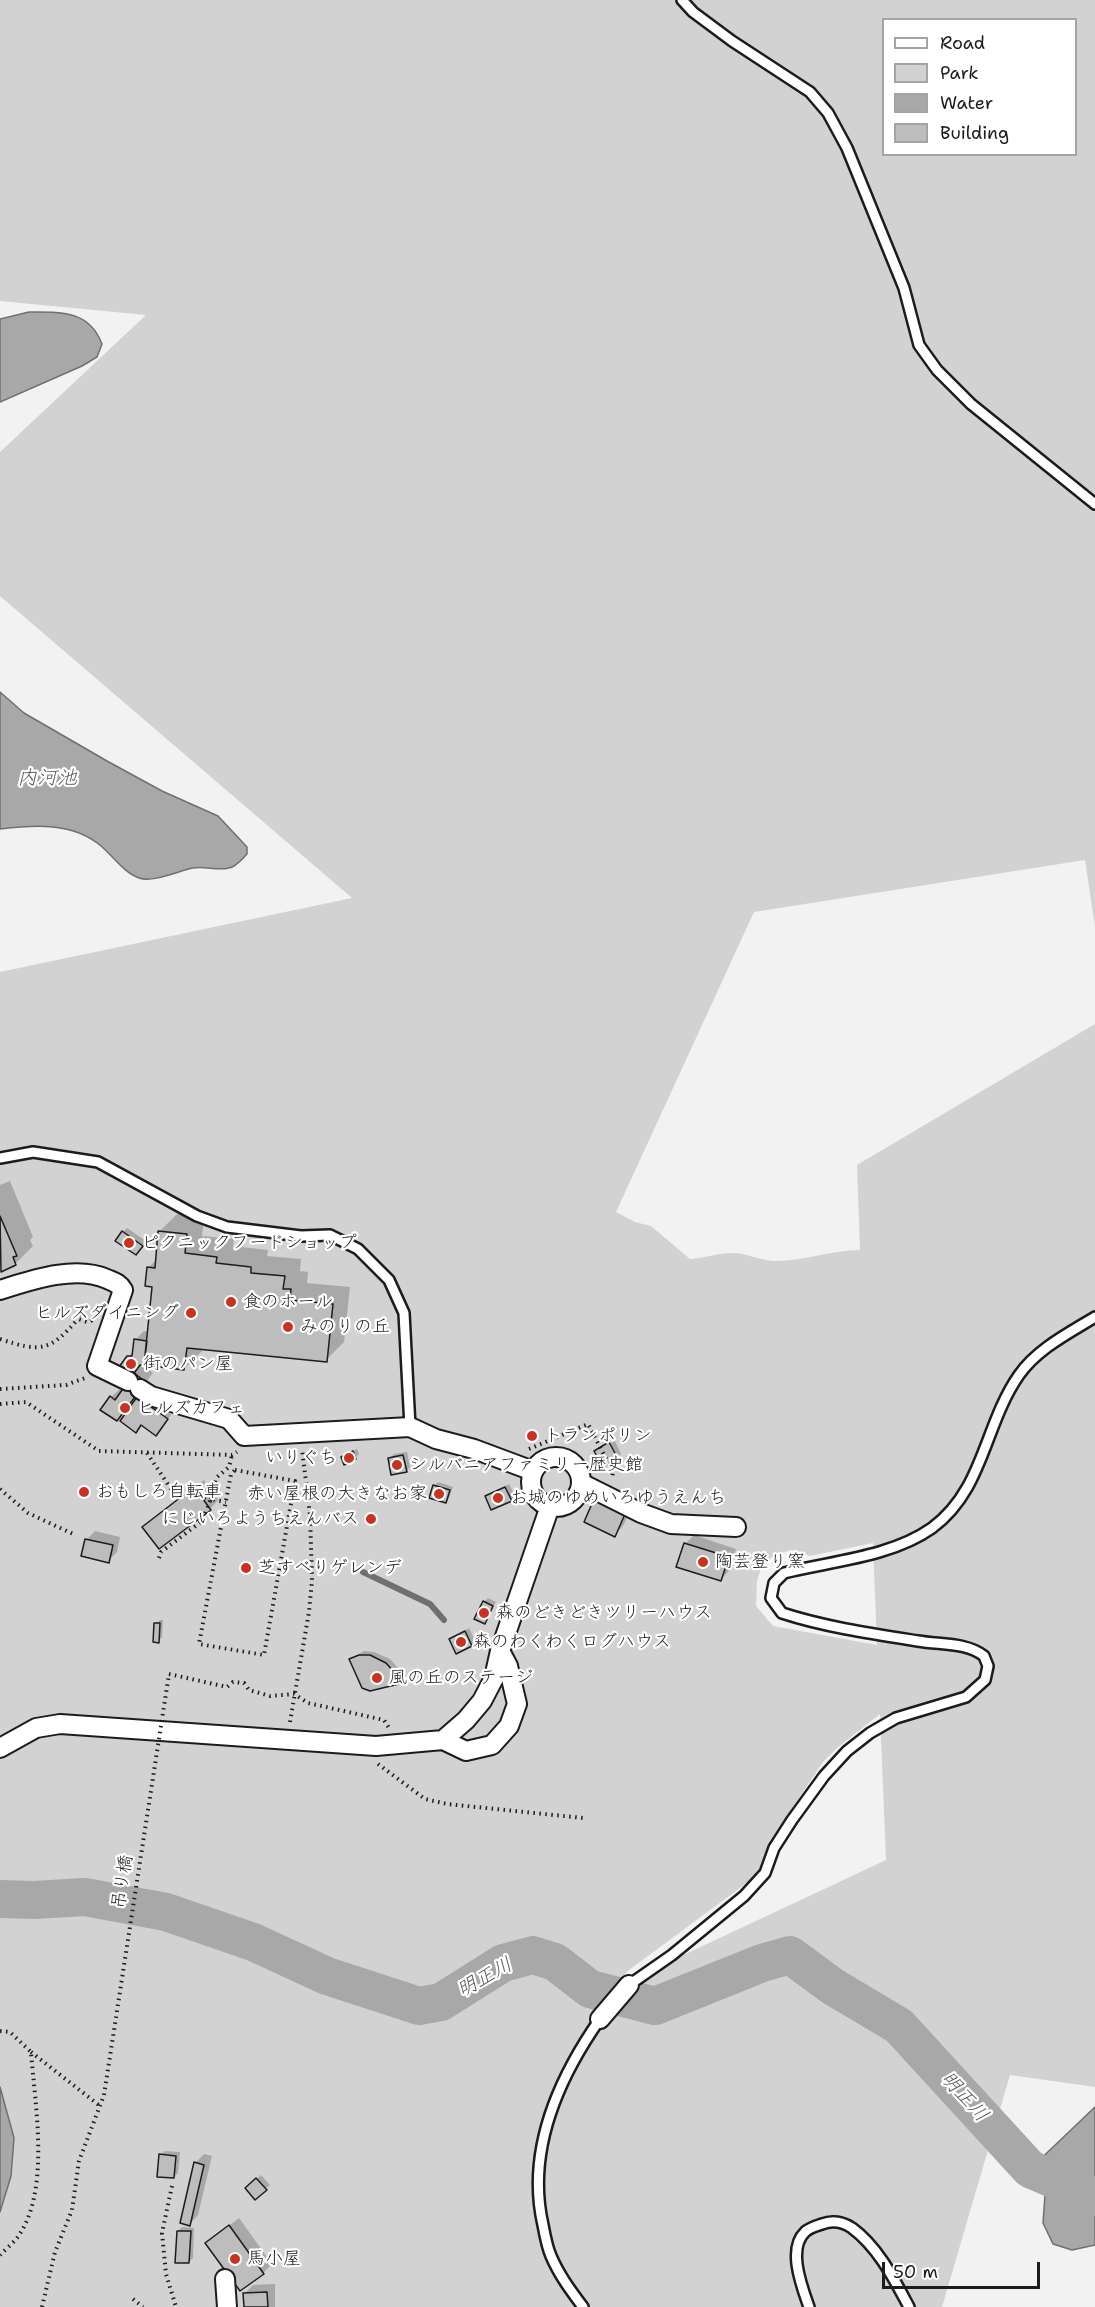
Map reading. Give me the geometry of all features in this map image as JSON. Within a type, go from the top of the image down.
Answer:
[{"type":"street","points":[[0,1290],[25,1282],[72,1273],[95,1274],[120,1285],[123,1290],[97,1366],[151,1396],[229,1419],[244,1436],[410,1426],[436,1439],[474,1449],[533,1471]]},
{"type":"street","points":[[562,1458],[576,1467],[580,1475],[579,1492],[567,1504],[559,1507],[550,1506],[538,1499],[534,1493],[531,1486],[533,1471],[546,1459],[562,1458]]},
{"type":"street","points":[[581,1484],[641,1513],[671,1524],[736,1527]]},
{"type":"street","points":[[443,1740],[466,1720],[482,1701],[494,1678],[500,1651],[550,1506]]},
{"type":"street","points":[[0,1748],[36,1728],[60,1724],[376,1746],[443,1740],[466,1751],[492,1745],[509,1726],[517,1704],[508,1666],[500,1651]]},
{"type":"street","points":[[600,2019],[629,1985]]},
{"type":"street","points":[[225,2279],[227,2307]]},
{"type":"lane","points":[[682,0],[693,12],[724,35],[810,92],[828,113],[847,148],[904,288],[920,345],[937,370],[971,404],[1095,504]]},
{"type":"lane","points":[[0,1158],[33,1152],[98,1162],[197,1216],[226,1227],[301,1236],[330,1234],[358,1249],[389,1280],[404,1313],[410,1426]]},
{"type":"lane","points":[[629,1985],[672,1954],[744,1896],[765,1873],[774,1848],[792,1820],[824,1776],[847,1751],[870,1733],[896,1718],[966,1697],[985,1680],[988,1666],[984,1656],[966,1647],[869,1632],[782,1612],[771,1598],[774,1583],[784,1573],[898,1545],[930,1529],[941,1520],[966,1492],[1000,1410],[1020,1373],[1052,1344],[1095,1317]]},
{"type":"lane","points":[[583,2307],[550,2255],[541,2216],[538,2163],[542,2141],[561,2084],[569,2066],[600,2019]]},
{"type":"lane","points":[[809,2307],[796,2257],[799,2240],[806,2231],[814,2226],[826,2222],[839,2222],[850,2227],[870,2246],[896,2282],[909,2307]]},
{"type":"path","points":[[0,1339],[23,1347],[44,1347],[56,1342],[78,1319],[80,1311],[84,1308],[89,1307],[94,1312],[91,1321],[78,1319]]},
{"type":"path","points":[[0,1389],[66,1385],[83,1379],[97,1366]]},
{"type":"path","points":[[0,1404],[26,1402],[99,1451],[232,1455],[240,1450],[244,1436]]},
{"type":"path","points":[[503,1460],[588,1424],[613,1472],[608,1496]]},
{"type":"path","points":[[287,1740],[309,1612],[312,1580],[310,1515],[300,1433]]},
{"type":"path","points":[[146,1452],[171,1489],[226,1502]]},
{"type":"path","points":[[159,1557],[161,1552],[202,1521],[216,1478],[229,1467],[232,1455]]},
{"type":"path","points":[[235,1470],[295,1481],[264,1655],[199,1644],[226,1502],[231,1474],[235,1470]]},
{"type":"path","points":[[0,1489],[28,1513],[73,1534]]},
{"type":"path","name":"吊り橋","points":[[42,2307],[55,2252],[72,2210],[80,2161],[104,2095],[170,1674],[227,1688],[233,1682],[244,1683],[249,1690],[270,1696],[294,1694]]},
{"type":"path","points":[[294,1694],[308,1703],[384,1720],[390,1730],[393,1744]]},
{"type":"path","points":[[351,1744],[425,1799],[447,1804],[583,1818]]},
{"type":"path","points":[[0,2031],[10,2032],[21,2040],[31,2052],[100,2106]]},
{"type":"path","points":[[0,2255],[17,2238],[33,2205],[39,2156],[31,2052]]},
{"type":"path","points":[[172,2186],[162,2233],[166,2274],[176,2307]]},
{"type":"path","points":[[133,2299],[143,2307]]},
{"type":"green space","points":[[0,0],[1095,0],[1095,926],[1085,860],[754,912],[616,1212],[635,1222],[651,1226],[690,1259],[732,1253],[784,1261],[860,1250],[857,1165],[1095,1024],[1095,2087],[1010,2075],[942,2307],[0,2307],[0,972],[352,898],[0,596],[0,452],[146,315],[0,301]],"holes":[[[873,1543],[877,1645],[773,1626],[756,1606],[757,1581],[761,1568],[773,1556],[791,1550],[810,1556]],[[880,1714],[886,1860],[613,1988],[629,1970],[748,1882],[759,1869],[769,1843],[823,1762]]]},
{"type":"water","points":[[29,312],[73,315],[90,325],[102,344],[97,357],[82,366],[0,402],[0,319]]},
{"type":"water","name":"内河池","points":[[0,692],[24,713],[107,761],[162,791],[218,816],[247,847],[247,854],[229,868],[193,868],[158,878],[145,879],[128,872],[101,846],[78,833],[40,826],[0,829]]},
{"type":"water","points":[[0,2087],[14,2138],[11,2176],[0,2212]]},
{"type":"water","points":[[1095,2107],[1095,2245],[1072,2250],[1053,2244],[1043,2223],[1045,2195],[1024,2173]]},
{"type":"building","points":[[0,1216],[17,1256],[13,1257],[16,1265],[1,1272]]},
{"type":"building","points":[[122,1231],[143,1246],[136,1255],[115,1241]]},
{"type":"building","name":"食のホール","points":[[158,1231],[187,1234],[185,1253],[217,1257],[216,1263],[251,1267],[251,1273],[285,1276],[283,1289],[291,1289],[290,1300],[333,1304],[327,1362],[187,1348],[184,1370],[144,1365],[152,1287],[145,1286],[147,1267],[155,1268]]},
{"type":"building","points":[[134,1339],[147,1341],[144,1365],[140,1365],[132,1376],[119,1367],[127,1356],[132,1356]]},
{"type":"building","points":[[134,1373],[146,1382],[117,1421],[100,1410],[110,1396],[115,1400]]},
{"type":"building","points":[[137,1397],[168,1419],[156,1436],[141,1425],[136,1433],[120,1421]]},
{"type":"building","points":[[609,1442],[618,1459],[603,1467],[594,1451]]},
{"type":"building","name":"いりぐち","points":[[353,1451],[356,1459],[344,1465],[341,1457]]},
{"type":"building","name":"シルバニアファミリー歴史館","points":[[403,1455],[407,1472],[391,1475],[388,1458]]},
{"type":"building","name":"赤い屋根の大きなお家","points":[[433,1485],[450,1490],[446,1503],[429,1498]]},
{"type":"building","points":[[194,1487],[211,1510],[159,1549],[142,1527]]},
{"type":"building","name":"お城のゆめいろゆうえんち","points":[[505,1487],[512,1501],[491,1510],[485,1496]]},
{"type":"building","points":[[594,1499],[625,1514],[615,1537],[584,1522]]},
{"type":"building","points":[[85,1539],[113,1545],[109,1563],[81,1556]]},
{"type":"building","name":"陶芸登り窯","points":[[684,1543],[729,1557],[721,1581],[676,1567]]},
{"type":"building","name":"森のどきどきツリーハウス","points":[[483,1601],[493,1606],[485,1624],[474,1619]]},
{"type":"building","points":[[154,1623],[160,1623],[159,1643],[153,1642]]},
{"type":"building","name":"森のわくわくログハウス","points":[[465,1631],[472,1646],[456,1654],[449,1639]]},
{"type":"building","name":"風の丘のステージ","points":[[359,1655],[370,1655],[386,1663],[394,1672],[399,1684],[370,1691],[362,1688],[349,1659]]},
{"type":"building","points":[[159,2154],[176,2156],[174,2178],[157,2177]]},
{"type":"building","points":[[194,2162],[204,2165],[190,2226],[180,2223]]},
{"type":"building","points":[[256,2178],[267,2190],[255,2200],[245,2188]]},
{"type":"building","name":"馬小屋","points":[[229,2225],[264,2274],[240,2291],[205,2243]]},
{"type":"building","points":[[177,2231],[191,2231],[189,2263],[175,2263]]},
{"type":"building","points":[[267,2292],[268,2307],[244,2307],[243,2293]]},
{"type":"waterway","points":[[363,1572],[430,1604],[444,1620]]},
{"type":"waterway","name":"明正川","points":[[0,1899],[85,1897],[166,1912],[253,1942],[327,1976],[419,2006],[441,2002],[503,1963],[533,1955],[555,1962],[590,1989],[655,2006],[762,1963],[790,1955],[832,1986],[899,2026],[1030,2169],[1095,2197]]},
{"type":"place","name":"ピクニックフードショップ","points":[[129,1243]]},
{"type":"place","name":"食のホール","points":[[231,1302]]},
{"type":"place","name":"ヒルズダイニング","points":[[191,1313]]},
{"type":"place","name":"みのりの丘","points":[[288,1327]]},
{"type":"place","name":"街のパン屋","points":[[131,1364]]},
{"type":"place","name":"ヒルズカフェ","points":[[125,1408]]},
{"type":"place","name":"トランポリン","points":[[532,1436]]},
{"type":"place","name":"いりぐち","points":[[349,1458]]},
{"type":"place","name":"シルバニアファミリー歴史館","points":[[397,1465]]},
{"type":"place","name":"おもしろ自転車","points":[[84,1492]]},
{"type":"place","name":"赤い屋根の大きなお家","points":[[439,1494]]},
{"type":"place","name":"お城のゆめいろゆうえんち","points":[[498,1498]]},
{"type":"place","name":"にじいろようちえんバス","points":[[371,1519]]},
{"type":"place","name":"陶芸登り窯","points":[[703,1562]]},
{"type":"place","name":"芝すべりゲレンデ","points":[[246,1568]]},
{"type":"place","name":"森のどきどきツリーハウス","points":[[484,1613]]},
{"type":"place","name":"森のわくわくログハウス","points":[[461,1642]]},
{"type":"place","name":"風の丘のステージ","points":[[377,1678]]},
{"type":"place","name":"馬小屋","points":[[235,2259]]}]
